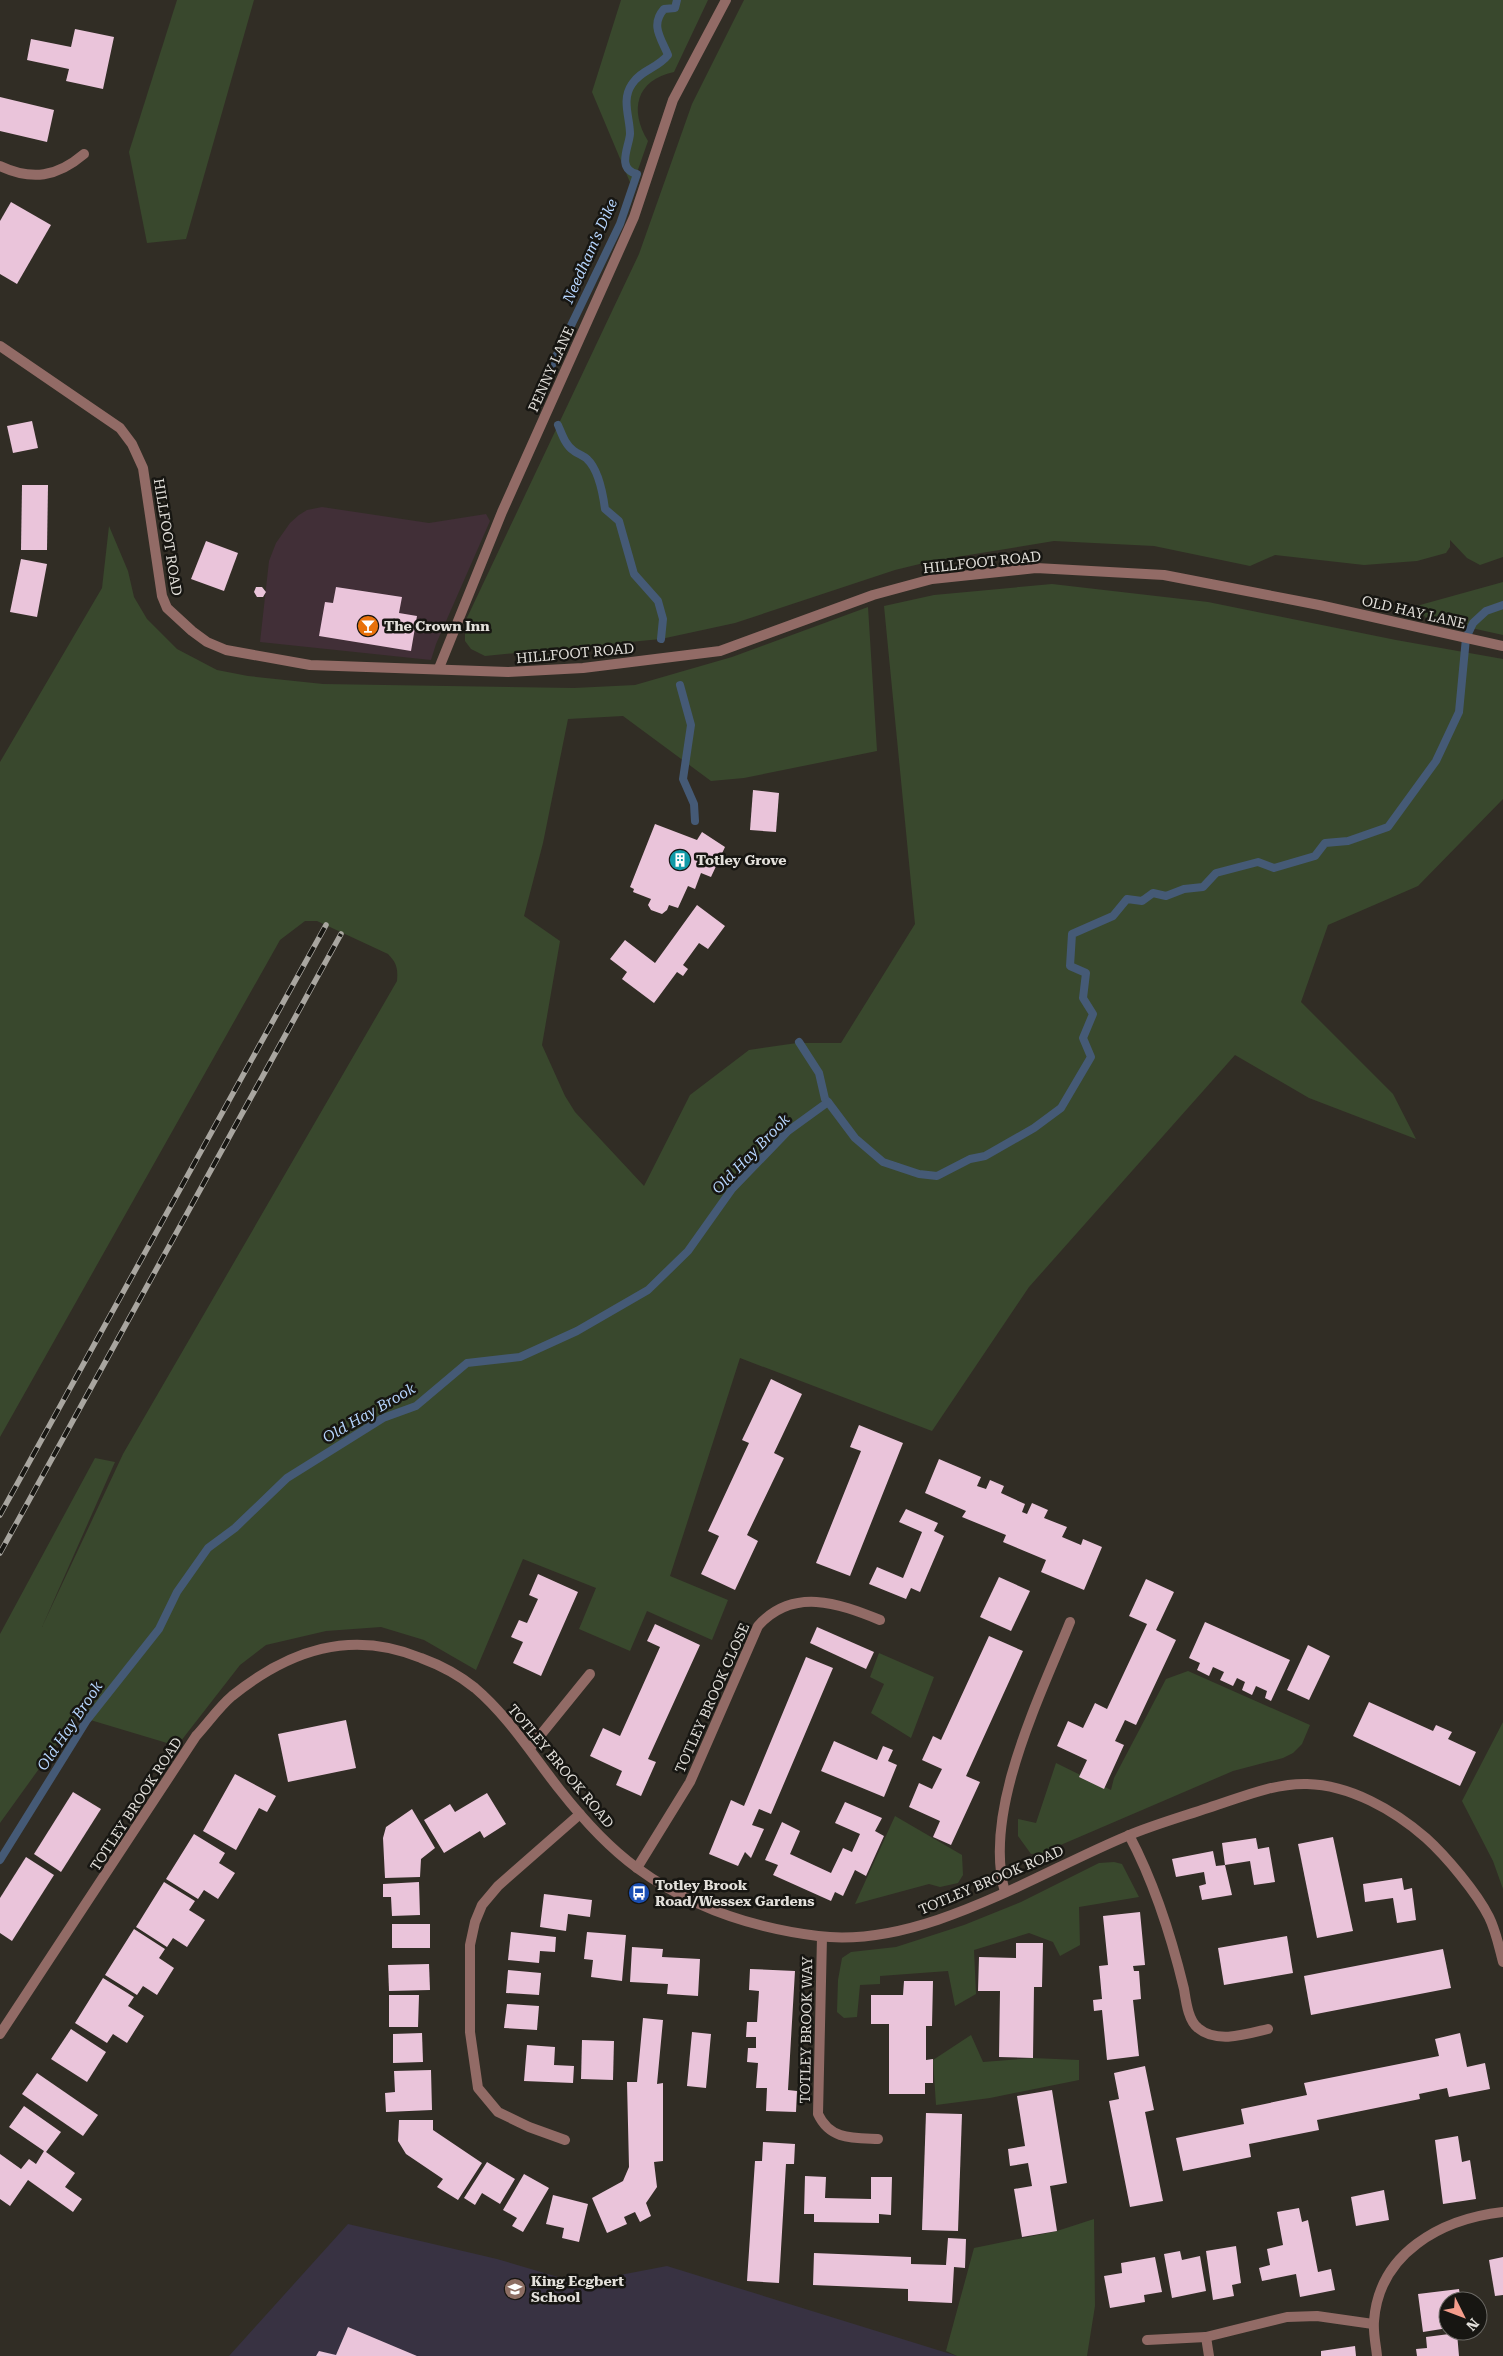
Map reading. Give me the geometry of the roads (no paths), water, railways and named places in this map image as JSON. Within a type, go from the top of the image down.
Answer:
[{"type":"street","name":"PENNY LANE","points":[[439,668],[502,512],[634,217],[673,100],[726,0]]},
{"type":"street","points":[[0,166],[24,175],[47,176],[57,172],[84,154]]},
{"type":"street","name":"HILLFOOT ROAD","points":[[0,346],[120,428],[132,444],[143,468],[162,596],[167,608],[200,637],[226,650],[310,665],[439,668],[508,672],[583,668],[720,651],[874,595],[932,579],[1036,568],[1164,576],[1319,605]]},
{"type":"street","name":"OLD HAY LANE","points":[[1319,605],[1503,646]]},
{"type":"street","name":"TOTLEY BROOK CLOSE","points":[[637,1868],[690,1782],[758,1626],[769,1614],[782,1606],[828,1602],[880,1620]]},
{"type":"street","points":[[1005,1892],[1001,1877],[999,1848],[1006,1799],[1023,1740],[1070,1622]]},
{"type":"street","name":"TOTLEY BROOK ROAD","points":[[0,2034],[196,1736],[230,1698],[278,1664],[310,1651],[341,1644],[378,1645],[409,1653],[443,1667],[475,1688],[530,1748],[580,1814],[605,1840],[637,1868],[675,1892],[737,1921],[822,1937],[895,1932],[938,1919],[1005,1892],[1129,1834],[1272,1787],[1308,1784],[1344,1791],[1382,1806],[1407,1821],[1437,1848],[1489,1916],[1503,1962]]},
{"type":"street","points":[[530,1748],[590,1674]]},
{"type":"street","points":[[565,2140],[529,2127],[498,2112],[478,2088],[470,2032],[470,1945],[475,1922],[482,1905],[498,1886],[580,1814]]},
{"type":"street","points":[[1129,1834],[1145,1864],[1158,1898],[1174,1948],[1189,2012],[1197,2028],[1213,2035],[1232,2037],[1268,2030]]},
{"type":"street","name":"TOTLEY BROOK WAY","points":[[822,1937],[818,2114],[823,2124],[831,2131],[850,2138],[878,2139]]},
{"type":"street","points":[[1377,2356],[1373,2324],[1376,2304],[1383,2284],[1395,2264],[1414,2244],[1439,2229],[1482,2214],[1503,2212]]},
{"type":"street","points":[[1147,2340],[1206,2338],[1287,2317],[1317,2316],[1373,2324]]},
{"type":"street","points":[[1206,2338],[1210,2356]]},
{"type":"waterway","name":"Needham's Dike","points":[[537,396],[620,224],[637,174],[631,171],[625,163],[630,134],[627,96],[636,79],[668,55],[657,26],[664,9],[675,8],[677,0]]},
{"type":"waterway","points":[[558,425],[568,446],[587,459],[595,469],[602,489],[605,509],[619,521],[634,574],[658,601],[663,619],[661,639]]},
{"type":"waterway","name":"Old Hay Brook","points":[[0,1860],[87,1720],[159,1629],[177,1592],[208,1548],[235,1528],[287,1478],[383,1418],[416,1406],[467,1363],[520,1357],[577,1331],[648,1290],[688,1251],[732,1189],[788,1131],[828,1102],[855,1138],[883,1162],[919,1174],[937,1176],[970,1159],[985,1156],[1034,1128],[1061,1108],[1091,1057],[1083,1038],[1093,1014],[1083,998],[1086,973],[1070,966],[1072,934],[1113,916],[1127,899],[1142,901],[1153,893],[1166,896],[1184,889],[1203,887],[1216,873],[1258,862],[1274,868],[1315,856],[1325,843],[1348,841],[1388,827],[1436,761],[1459,712],[1466,638],[1473,623],[1486,611],[1503,605]]},
{"type":"waterway","points":[[680,685],[691,725],[683,779],[694,804],[695,821]]},
{"type":"waterway","points":[[799,1042],[819,1073],[825,1099],[828,1102]]},
{"type":"railway","points":[[0,1515],[326,925]]},
{"type":"railway","points":[[0,1553],[341,934]]},
{"type":"place","name":"The Crown Inn","points":[[368,626]]},
{"type":"place","name":"Totley Grove","points":[[680,860]]},
{"type":"place","name":"Totley Brook Road/Wessex Gardens","points":[[639,1893]]},
{"type":"place","name":"King Ecgbert School","points":[[515,2289]]}]
